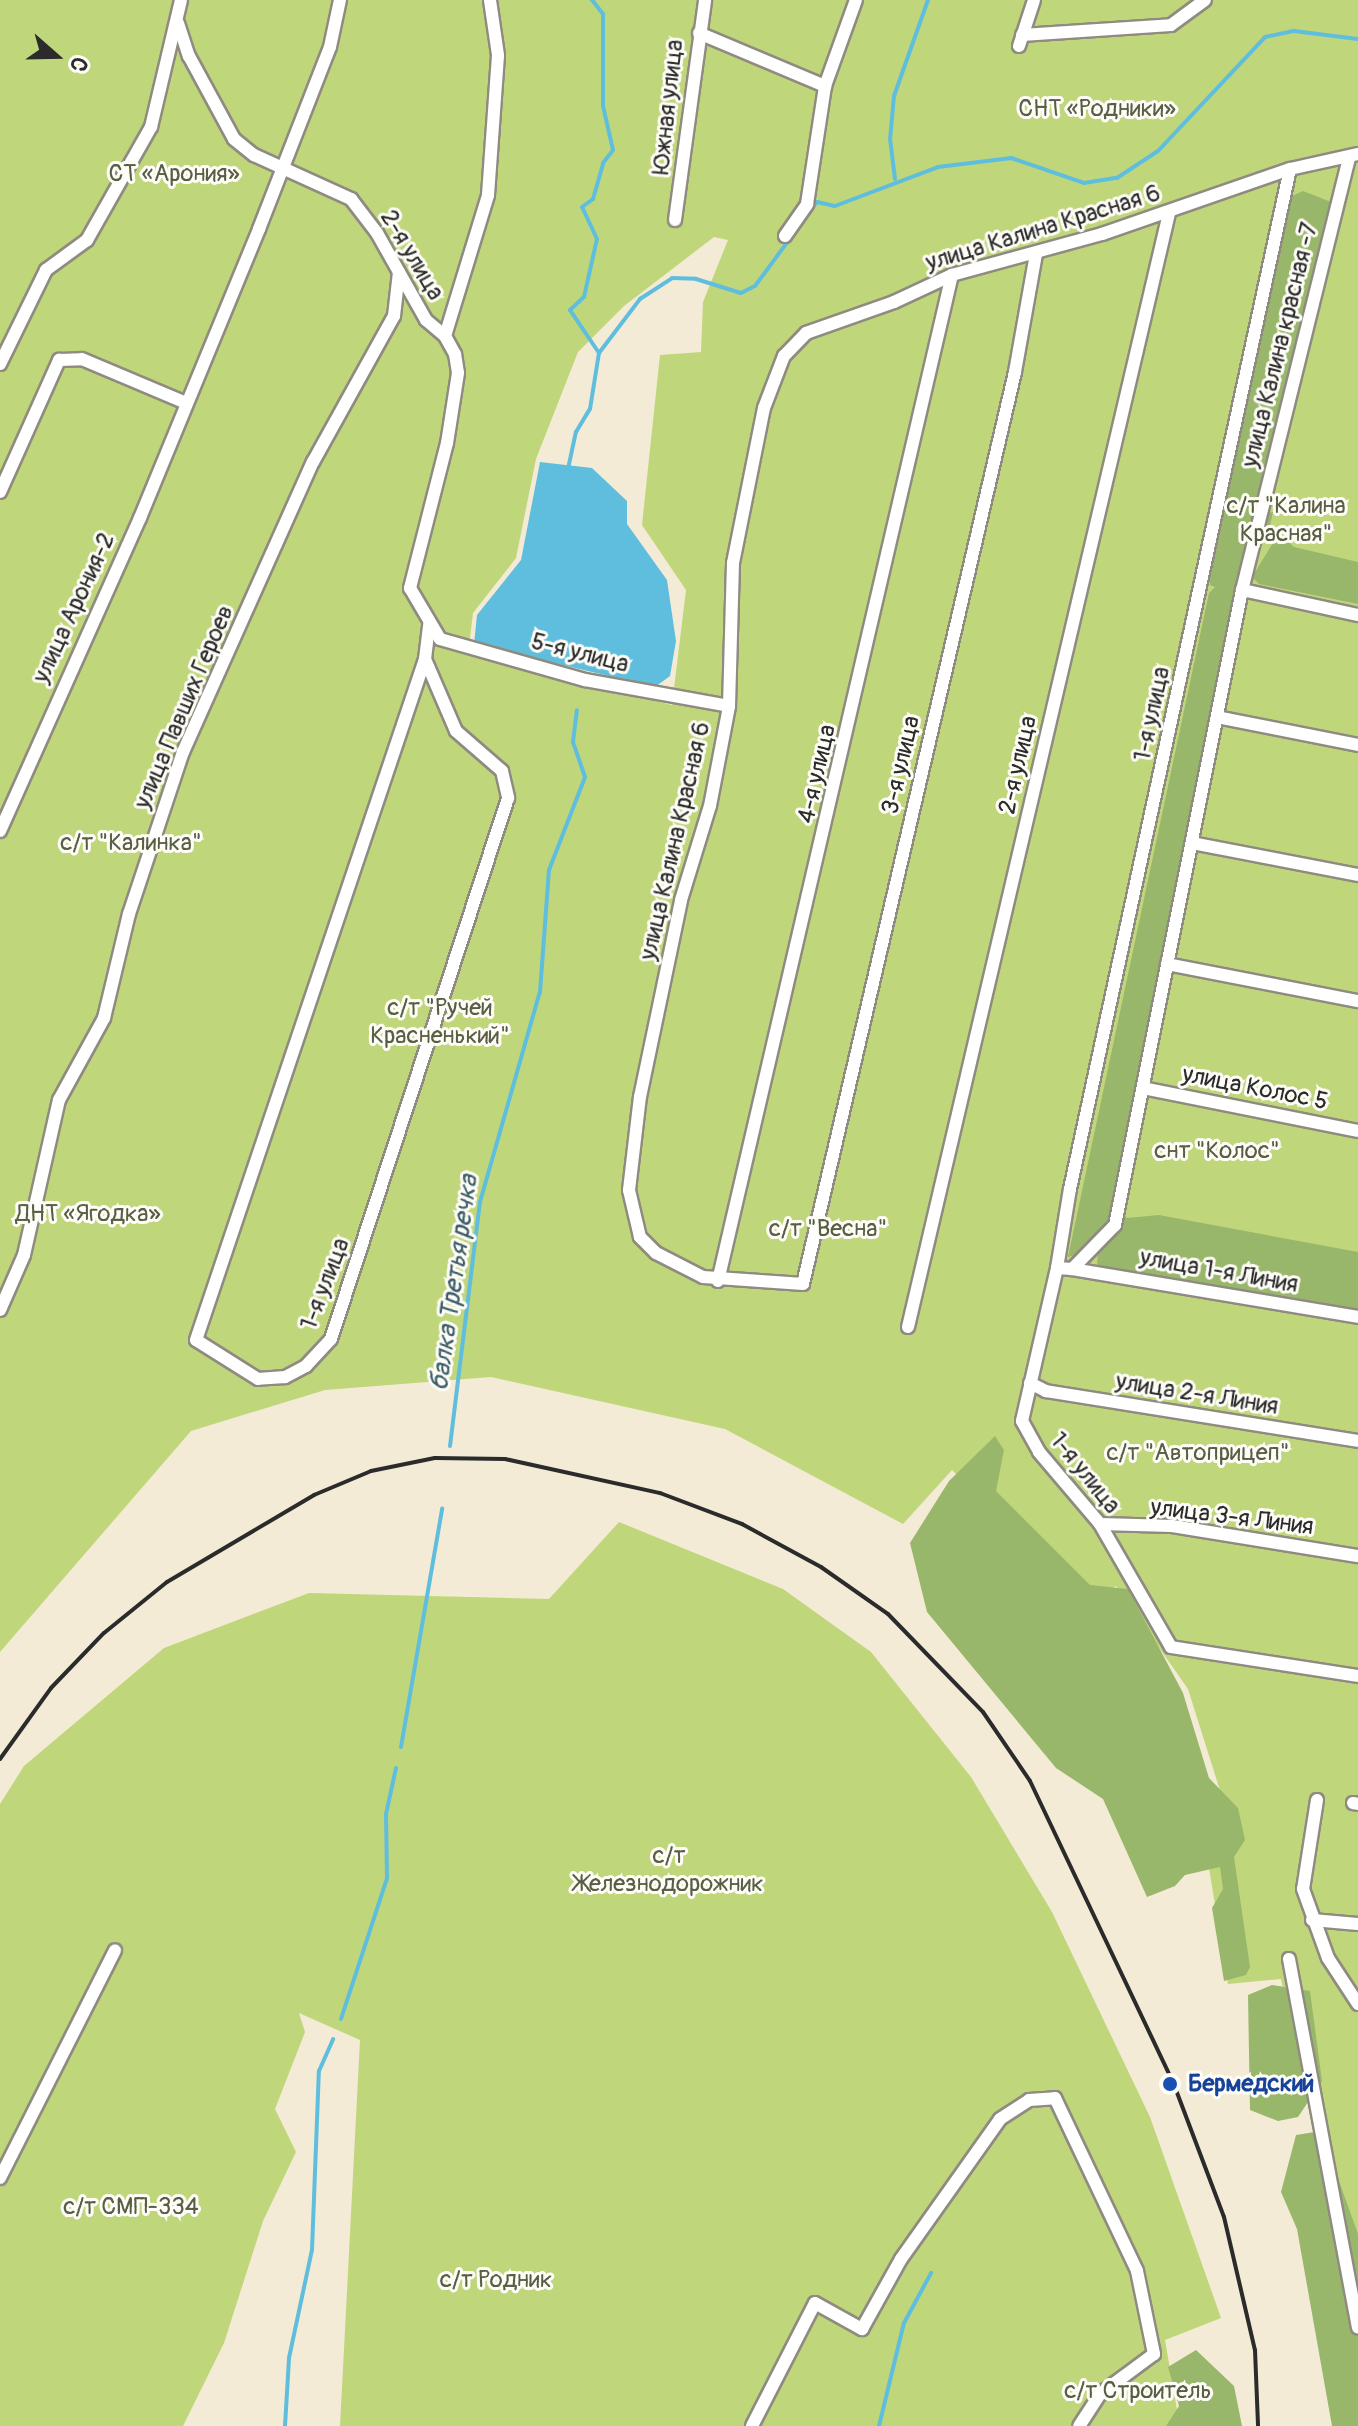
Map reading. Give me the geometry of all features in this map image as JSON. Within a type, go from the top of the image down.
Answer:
[{"type":"street","points":[[0,364],[46,270],[87,240],[151,127],[181,0]]},
{"type":"street","name":"улица Арония-2","points":[[0,831],[140,518],[184,402],[330,47],[340,0]]},
{"type":"street","points":[[445,336],[488,195],[498,55],[490,0]]},
{"type":"street","name":"Южная улица","points":[[675,220],[705,0]]},
{"type":"street","points":[[785,236],[807,204],[825,86],[856,0]]},
{"type":"street","points":[[1034,0],[1020,41],[1171,25],[1205,0]]},
{"type":"street","name":"2-я улица","points":[[178,23],[189,56],[234,139],[281,168],[351,199],[426,320],[445,336],[458,373],[447,443],[410,588],[429,624]]},
{"type":"street","points":[[699,33],[825,86]]},
{"type":"street","name":"улица Калина Красная 6","points":[[718,1281],[656,1253],[640,1237],[629,1190],[640,1097],[681,900],[710,806],[729,706],[733,563],[764,408],[784,356],[806,333],[894,302],[952,275],[1036,254],[1169,213],[1290,169],[1354,156]]},
{"type":"street","name":"улица Калина красная -7","points":[[1242,590],[1354,156]]},
{"type":"street","name":"1-я улица","points":[[1290,169],[1022,1421],[1026,1433],[1100,1524],[1171,1647],[1358,1676]]},
{"type":"street","name":"2-я улица","points":[[908,1327],[1169,213]]},
{"type":"street","name":"3-я улица","points":[[718,1281],[803,1284],[1018,358],[1036,254]]},
{"type":"street","name":"улица Павших Героев","points":[[0,1310],[21,1266],[59,1100],[104,1018],[129,914],[183,752],[313,462],[394,316],[399,272]]},
{"type":"street","name":"4-я улица","points":[[718,1281],[952,275]]},
{"type":"street","points":[[0,492],[59,360],[82,359],[184,402]]},
{"type":"street","points":[[1057,1268],[1072,1269],[1115,1225],[1242,590],[1358,615]]},
{"type":"street","name":"1-я улица","points":[[425,659],[456,731],[502,771],[508,798],[331,1339],[306,1366],[285,1377],[258,1379],[196,1340],[425,659],[429,624]]},
{"type":"street","name":"5-я улица","points":[[429,624],[440,639],[585,680],[729,706]]},
{"type":"street","points":[[1217,717],[1358,745]]},
{"type":"street","points":[[1192,843],[1358,875]]},
{"type":"street","points":[[1167,964],[1358,1001]]},
{"type":"street","name":"улица Колос 5","points":[[1143,1088],[1358,1131]]},
{"type":"street","name":"улица 1-я Линия","points":[[1072,1269],[1358,1317]]},
{"type":"street","name":"улица 2-я Линия","points":[[1030,1383],[1046,1391],[1358,1441]]},
{"type":"street","name":"улица 3-я Линия","points":[[1100,1524],[1172,1526],[1358,1556]]},
{"type":"street","points":[[1317,1800],[1303,1889],[1328,1958],[1358,2004]]},
{"type":"street","points":[[1312,1920],[1358,1924]]},
{"type":"street","points":[[0,2178],[115,1950]]},
{"type":"street","points":[[1289,1959],[1358,2328]]},
{"type":"street","points":[[752,2426],[815,2303],[862,2329],[901,2259],[1000,2119],[1029,2100],[1055,2098],[1137,2271],[1154,2354],[1100,2394],[1079,2426]]},
{"type":"green space","points":[[0,0],[1358,0],[1358,2340],[1281,1979],[1228,1984],[1209,1868],[1229,1819],[1188,1689],[1116,1586],[1086,1608],[952,1470],[903,1524],[725,1429],[491,1377],[325,1390],[191,1431],[0,1652]],"holes":[[[714,237],[728,240],[703,302],[701,352],[660,355],[642,525],[686,590],[672,705],[468,654],[473,613],[516,558],[536,459],[578,352],[624,306]]]},
{"type":"green space","points":[[1303,191],[1331,202],[1259,501],[1266,513],[1273,512],[1268,535],[1237,587],[1117,1206],[1127,1218],[1159,1215],[1358,1252],[1358,1312],[1097,1266],[1098,1249],[1068,1257],[1209,593],[1215,587],[1210,585],[1210,575],[1290,197]]},
{"type":"green space","points":[[1279,533],[1294,547],[1358,562],[1358,604],[1259,584],[1252,577]]},
{"type":"green space","points":[[995,1436],[1004,1450],[996,1491],[1090,1585],[1128,1589],[1183,1693],[1209,1778],[1238,1808],[1245,1840],[1234,1857],[1250,1967],[1246,1975],[1224,1981],[1212,1908],[1223,1889],[1220,1867],[1185,1875],[1175,1886],[1147,1897],[1103,1799],[1056,1768],[927,1612],[910,1543],[949,1481]]},
{"type":"green space","name":"с/т Железнодорожник","points":[[619,1522],[783,1589],[871,1652],[971,1777],[1052,1912],[1150,2117],[1221,2318],[1165,2340],[1177,2410],[1175,2426],[340,2426],[360,2040],[299,2013],[305,2032],[275,2109],[296,2152],[263,2221],[224,2343],[183,2426],[0,2426],[0,1804],[24,1766],[164,1648],[309,1593],[549,1599]]},
{"type":"green space","points":[[1272,1985],[1310,1991],[1322,2081],[1298,2117],[1278,2121],[1250,2110],[1248,1995]]},
{"type":"green space","points":[[1321,2131],[1358,2234],[1358,2426],[1332,2426],[1297,2229],[1281,2192],[1296,2135]]},
{"type":"green space","points":[[1196,2350],[1234,2386],[1242,2426],[1166,2426],[1179,2406],[1168,2367]]},
{"type":"water","points":[[540,462],[592,468],[627,501],[627,524],[667,580],[676,641],[670,676],[655,687],[474,644],[477,615],[521,560]]},
{"type":"waterway","name":"балка Третья речка","points":[[568,469],[576,432],[590,409],[599,353],[570,310],[584,297],[597,239],[582,207],[593,199],[603,163],[613,150],[603,106],[603,14],[592,0]]},
{"type":"waterway","points":[[895,179],[890,140],[894,96],[928,0]]},
{"type":"waterway","points":[[599,353],[640,299],[672,278],[696,279],[741,293],[755,286],[817,202],[835,206],[938,167],[1011,158],[1084,183],[1117,178],[1158,151],[1265,37],[1294,31],[1358,39]]},
{"type":"waterway","name":"балка Третья речка","points":[[450,1446],[480,1202],[540,992],[549,870],[585,777],[573,742],[577,710]]},
{"type":"waterway","name":"балка Третья речка","points":[[401,1747],[442,1509]]},
{"type":"waterway","name":"балка Третья речка","points":[[341,2019],[387,1878],[386,1814],[396,1768]]},
{"type":"waterway","name":"балка Третья речка","points":[[285,2426],[289,2358],[312,2250],[319,2071],[333,2039]]},
{"type":"waterway","points":[[879,2426],[904,2323],[931,2273]]},
{"type":"railway","points":[[0,1759],[51,1688],[104,1633],[167,1582],[314,1495],[371,1471],[435,1458],[505,1459],[660,1493],[742,1524],[821,1567],[888,1614],[983,1712],[1030,1781],[1173,2082],[1224,2217],[1255,2350],[1258,2426]]},
{"type":"place","name":"Бермедский","points":[[1170,2084]]},
{"type":"park label","name":"СНТ «Родники»","points":[[1097,109]]},
{"type":"park label","name":"СТ «Арония»","points":[[174,174]]},
{"type":"park label","name":"с/т \"Калина Красная\"","points":[[1286,520]]},
{"type":"park label","name":"с/т \"Калинка\"","points":[[131,843]]},
{"type":"park label","name":"с/т \"Ручей Красненький\"","points":[[440,1022]]},
{"type":"park label","name":"снт \"Колос\"","points":[[1217,1151]]},
{"type":"park label","name":"ДНТ «Ягодка»","points":[[88,1214]]},
{"type":"park label","name":"с/т \"Весна\"","points":[[828,1229]]},
{"type":"park label","name":"с/т \"Автоприцеп\"","points":[[1198,1453]]},
{"type":"park label","name":"с/т СМП-334","points":[[131,2207]]},
{"type":"park label","name":"с/т Родник","points":[[496,2280]]},
{"type":"park label","name":"с/т Строитель","points":[[1138,2391]]}]
